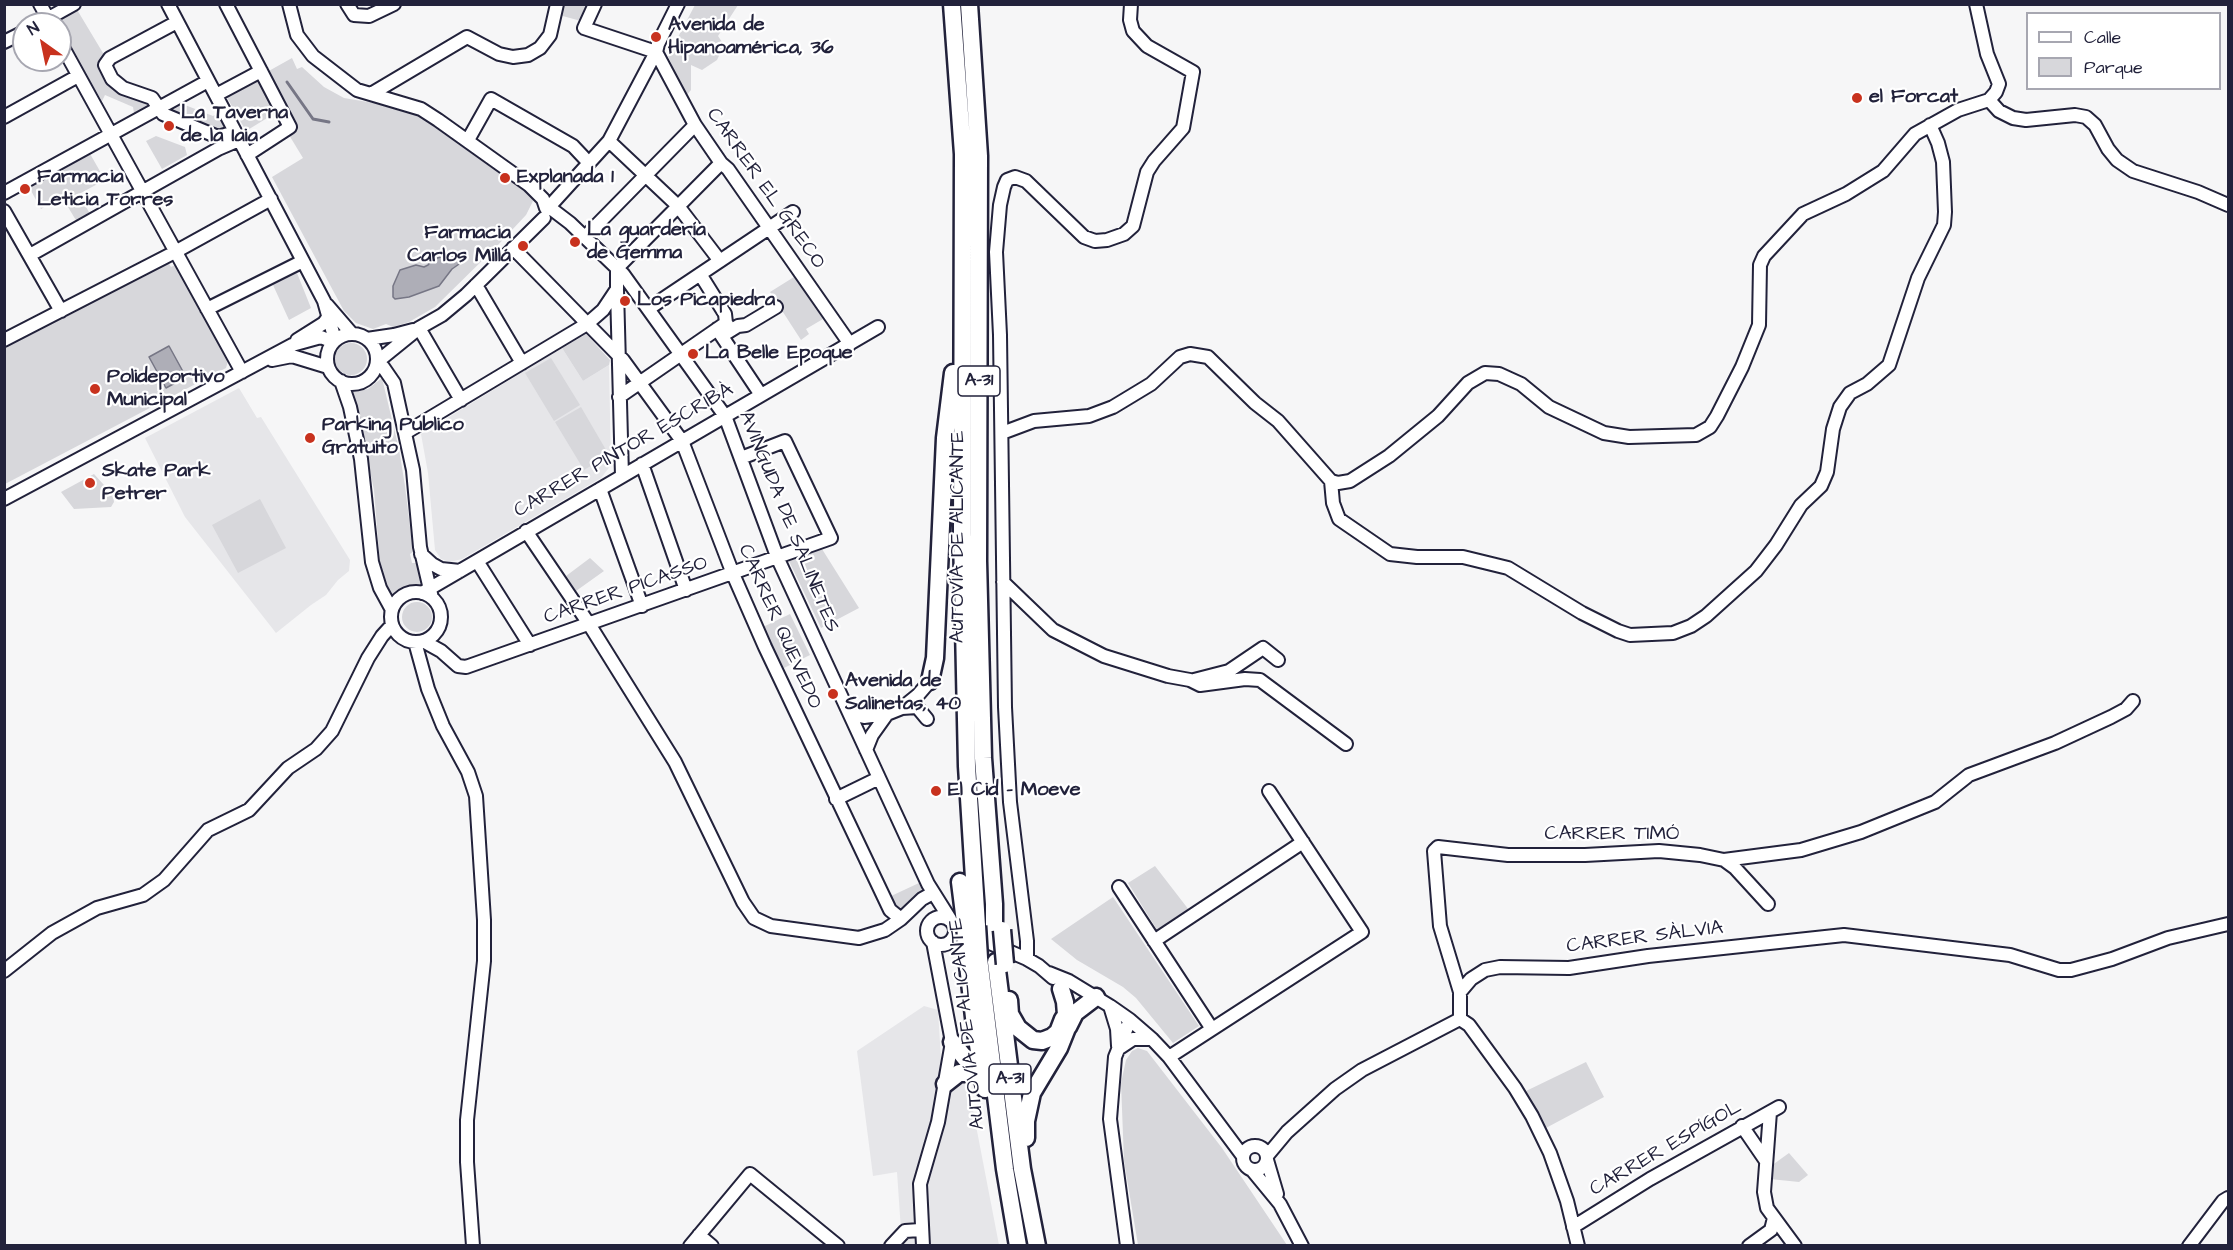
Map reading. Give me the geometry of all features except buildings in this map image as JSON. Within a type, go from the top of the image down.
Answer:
[{"type":"highway","name":"AUTOVÍA DE ALICANTE","points":[[952,4],[963,154],[962,534],[967,755],[963,925],[987,960],[1037,1245]]},
{"type":"highway","name":"AUTOVÍA DE ALICANTE","points":[[969,4],[979,156],[978,561],[983,758],[998,930],[987,960],[1005,1169],[1018,1245]]},
{"type":"highway","points":[[930,681],[935,658],[945,438],[952,386],[955,319],[963,298]]},
{"type":"highway","points":[[960,882],[963,925]]},
{"type":"highway","points":[[987,960],[1010,1014],[1025,1036],[1042,1041],[1052,1037],[1058,1032],[1066,1009]]},
{"type":"highway","points":[[987,960],[980,1077],[996,1149],[1005,1169]]},
{"type":"highway","points":[[1061,989],[1066,1009],[1067,1028]]},
{"type":"highway","points":[[1029,1196],[1030,1174],[1026,1121],[1032,1093],[1059,1048],[1075,1013],[1096,997]]},
{"type":"highway","points":[[952,1042],[980,1077]]},
{"type":"highway","points":[[945,1084],[959,1072],[980,1077]]},
{"type":"street","points":[[168,4],[324,301],[334,341]]},
{"type":"street","points":[[226,4],[290,127],[247,154]]},
{"type":"street","name":"AVINGUDA DE SALINETES","points":[[289,4],[297,36],[313,56],[357,90],[421,109],[468,140],[529,185],[543,199],[548,211],[585,237],[617,268],[725,416],[778,559],[930,889],[933,908],[927,931],[933,942],[940,972],[952,1042],[938,1122],[920,1184],[922,1245]]},
{"type":"street","points":[[347,4],[354,15],[369,16],[394,4]]},
{"type":"street","points":[[371,94],[467,38],[499,54],[513,57],[528,55],[540,48],[550,35],[557,4]]},
{"type":"street","points":[[596,4],[584,28],[657,51]]},
{"type":"street","points":[[419,328],[367,339],[352,334],[343,335],[334,341],[328,354],[328,367],[341,381],[348,383],[363,381],[374,370],[377,362],[419,328],[442,315],[513,248],[609,141],[657,51],[658,44],[678,4]]},
{"type":"street","points":[[657,51],[663,46],[686,4]]},
{"type":"street","points":[[1027,959],[1028,941],[1010,802],[1005,707],[1002,434],[996,252],[1000,205],[1007,180],[1015,177],[1026,181],[1084,237],[1095,241],[1117,237],[1132,226],[1147,172],[1183,129],[1193,72],[1148,46],[1133,31],[1130,20],[1131,4]]},
{"type":"street","points":[[1002,434],[1034,421],[1089,416],[1113,407],[1151,384],[1180,357],[1190,354],[1208,357],[1278,422],[1331,481],[1338,483],[1350,480],[1389,456],[1437,416],[1468,383],[1485,373],[1499,374],[1521,384],[1549,407],[1604,433],[1629,437],[1696,435],[1710,427],[1742,368],[1759,325],[1760,265],[1764,256],[1803,214],[1846,194],[1884,171],[1915,134],[1958,110],[1989,100],[1996,92],[1999,84],[1987,54],[1976,4]]},
{"type":"street","points":[[177,22],[110,58],[105,65],[112,79],[123,88],[152,98],[163,114],[218,143]]},
{"type":"street","name":"CARRER EL GRECO","points":[[657,51],[694,125],[721,163],[728,169],[850,344]]},
{"type":"street","points":[[72,65],[242,372]]},
{"type":"street","points":[[216,95],[261,71]]},
{"type":"street","points":[[4,117],[78,76]]},
{"type":"street","points":[[4,193],[208,81]]},
{"type":"street","points":[[468,140],[491,99],[573,146],[589,163]]},
{"type":"street","points":[[1989,100],[2000,111],[2013,118],[2026,120],[2074,115],[2086,117],[2096,125],[2108,149],[2117,160],[2133,171],[2198,192],[2229,205]]},
{"type":"street","points":[[585,237],[694,125]]},
{"type":"street","points":[[1331,481],[1333,503],[1339,519],[1390,554],[1417,557],[1463,557],[1508,568],[1582,613],[1618,631],[1630,634],[1673,633],[1692,626],[1756,571],[1776,545],[1801,505],[1821,486],[1827,472],[1831,439],[1840,407],[1850,393],[1867,384],[1889,364],[1918,278],[1944,225],[1946,212],[1943,162],[1930,125]]},
{"type":"street","points":[[30,255],[143,191],[218,143],[237,136]]},
{"type":"street","points":[[609,141],[678,206],[720,261]]},
{"type":"street","points":[[622,476],[617,268],[721,163]]},
{"type":"street","points":[[4,340],[175,252],[271,199]]},
{"type":"street","points":[[4,211],[61,311]]},
{"type":"street","points":[[648,309],[793,212]]},
{"type":"street","name":"CARRER QUEVEDO","points":[[513,248],[618,355],[682,441],[733,574],[836,800],[890,910],[901,919]]},
{"type":"street","points":[[207,309],[303,261]]},
{"type":"street","points":[[699,274],[725,314],[724,330],[761,395]]},
{"type":"street","points":[[476,285],[522,363]]},
{"type":"street","points":[[405,434],[587,324],[603,310],[617,289]]},
{"type":"street","points":[[324,301],[352,334]]},
{"type":"street","points":[[620,396],[681,354],[724,330],[746,325],[776,307]]},
{"type":"street","points":[[292,345],[297,339],[324,323],[329,316]]},
{"type":"street","name":"CARRER PINTOR ESCRIBÀ","points":[[428,593],[526,531],[878,327]]},
{"type":"street","points":[[419,328],[461,400]]},
{"type":"street","points":[[4,499],[292,345],[321,337],[334,341]]},
{"type":"street","points":[[367,339],[374,347],[377,362],[392,378]]},
{"type":"street","points":[[400,343],[394,357],[392,378],[413,470],[421,554],[428,593],[438,605],[441,613],[441,622],[437,631],[419,642],[405,640],[397,634],[392,625],[392,610],[396,602],[404,595],[413,592],[428,593]]},
{"type":"street","points":[[262,362],[292,356],[328,367]]},
{"type":"street","points":[[341,381],[350,407],[361,459],[372,562],[380,588],[392,610]]},
{"type":"street","name":"CARRER PICASSO","points":[[419,642],[441,651],[458,666],[466,667],[778,559],[831,538],[785,441],[741,458]]},
{"type":"street","points":[[642,464],[687,590]]},
{"type":"street","points":[[600,489],[642,606]]},
{"type":"street","points":[[526,531],[589,624],[675,762],[743,902],[754,918],[771,926],[859,938],[885,930],[901,919],[930,889]]},
{"type":"street","points":[[421,554],[441,569],[460,571]]},
{"type":"street","points":[[477,561],[530,645]]},
{"type":"street","points":[[1003,582],[1053,630],[1104,656],[1168,676],[1190,680],[1200,685],[1245,679],[1260,680],[1346,744]]},
{"type":"street","points":[[4,971],[52,933],[97,908],[143,895],[164,880],[208,830],[249,810],[288,768],[316,749],[332,730],[368,658],[392,625]]},
{"type":"street","points":[[419,642],[428,689],[443,726],[468,772],[476,796],[484,920],[484,961],[467,1120],[467,1162],[475,1243]]},
{"type":"street","points":[[1190,680],[1229,671],[1263,648],[1278,660]]},
{"type":"street","points":[[850,714],[864,717],[887,714],[902,708],[930,681]]},
{"type":"street","points":[[1724,860],[1802,850],[1861,832],[1935,802],[1969,775],[2055,743],[2126,709],[2133,701]]},
{"type":"street","points":[[902,708],[917,707],[927,719]]},
{"type":"street","points":[[866,750],[872,735],[887,714]]},
{"type":"street","points":[[836,800],[879,778]]},
{"type":"street","points":[[1169,1057],[1362,932],[1269,791]]},
{"type":"street","points":[[1154,940],[1303,842]]},
{"type":"street","name":"CARRER TIMÓ","points":[[1460,992],[1440,926],[1434,851],[1438,847],[1508,855],[1585,855],[1659,850],[1724,860]]},
{"type":"street","points":[[1724,860],[1735,868],[1768,904]]},
{"type":"street","points":[[1119,887],[1212,1029]]},
{"type":"street","name":"AVINGUDA DE SALINETES","points":[[930,889],[963,925]]},
{"type":"street","points":[[930,922],[937,917],[963,925],[1049,973],[1069,981],[1130,1020],[1169,1057],[1242,1155],[1246,1167],[1252,1170],[1280,1204]]},
{"type":"street","name":"CARRER SÀLVIA","points":[[1460,992],[1472,979],[1485,970],[1500,967],[1569,968],[1648,956],[1844,935],[2010,956],[2060,970],[2071,970],[2112,959],[2168,938],[2229,924]]},
{"type":"street","points":[[940,972],[943,952],[963,925]]},
{"type":"street","points":[[933,942],[941,945],[951,941]]},
{"type":"street","points":[[1049,973],[1061,989],[1096,997]]},
{"type":"street","points":[[1460,992],[1460,1019]]},
{"type":"street","points":[[1110,1006],[1117,1029],[1118,1049]]},
{"type":"street","points":[[1242,1155],[1244,1151],[1261,1152],[1335,1089],[1362,1070],[1460,1019]]},
{"type":"street","points":[[1460,1019],[1469,1026],[1515,1088],[1532,1116],[1550,1154],[1578,1245]]},
{"type":"street","points":[[1126,1245],[1110,1119],[1112,1083],[1118,1049],[1130,1020]]},
{"type":"street","points":[[1118,1049],[1133,1039],[1152,1039]]},
{"type":"street","name":"CARRER ESPÍGOL","points":[[1573,1227],[1650,1179],[1745,1131],[1775,1109],[1768,1129]]},
{"type":"street","points":[[1217,1120],[1238,1138],[1261,1152],[1280,1204],[1302,1245]]},
{"type":"street","points":[[1745,1131],[1760,1135],[1768,1129]]},
{"type":"street","points":[[1768,1129],[1764,1192],[1767,1208],[1796,1245]]},
{"type":"street","points":[[1745,1131],[1766,1161]]},
{"type":"street","points":[[1252,1170],[1258,1169],[1261,1152]]},
{"type":"street","points":[[690,1245],[750,1174],[838,1245]]},
{"type":"street","points":[[2189,1245],[2223,1201],[2229,1198]]},
{"type":"street","points":[[1749,1245],[1771,1230],[1774,1218]]},
{"type":"street","points":[[891,1245],[905,1231],[920,1230]]},
{"type":"street","points":[[1771,1230],[1787,1235]]},
{"type":"street","points":[[699,1235],[712,1245]]},
{"type":"shaded area","points":[[450,255],[462,257],[462,262],[452,269],[439,286],[409,297],[395,299],[393,297],[393,286],[400,270],[416,265],[424,267],[433,259]]},
{"type":"shaded area","points":[[169,346],[186,377],[166,388],[149,357]]},
{"type":"shaded area","points":[[562,348],[583,381],[609,365],[611,465],[601,478],[462,559],[450,562],[441,559],[435,550],[428,473],[421,434]]},
{"type":"shaded area","points":[[239,388],[257,418],[261,417],[350,560],[349,571],[326,595],[276,633],[185,517],[145,438]]},
{"type":"shaded area","points":[[924,1006],[938,1010],[941,1059],[938,1079],[967,1079],[999,1245],[902,1245],[897,1172],[873,1176],[857,1051]]},
{"type":"green space","points":[[561,5],[588,5],[581,21],[559,15]]},
{"type":"green space","points":[[695,5],[738,5],[718,36],[724,45],[717,60],[702,70],[691,65],[691,90],[686,96],[668,56]]},
{"type":"green space","points":[[76,8],[106,58],[102,65],[151,105],[134,113],[133,107],[105,95],[102,101],[72,51],[72,12],[69,12]]},
{"type":"green space","points":[[292,58],[297,69],[302,67],[324,87],[344,98],[386,105],[418,115],[531,195],[533,201],[526,215],[497,246],[435,307],[409,322],[393,327],[386,324],[373,329],[356,323],[344,311],[272,177],[303,158],[289,135],[298,129],[267,72]]},
{"type":"green space","points":[[257,76],[277,112],[246,131],[225,94]]},
{"type":"green space","points":[[185,99],[185,105],[213,116],[218,113],[226,126],[215,132],[168,108]]},
{"type":"green space","points":[[156,136],[185,147],[187,155],[162,169],[146,141]]},
{"type":"green space","points":[[89,152],[105,180],[79,194],[90,214],[77,222],[62,197],[41,209],[29,187]]},
{"type":"green space","name":"Polideportivo Municipal","points":[[168,262],[171,267],[175,265],[228,361],[226,368],[5,484],[5,347]]},
{"type":"green space","points":[[297,273],[311,308],[289,320],[273,285]]},
{"type":"green space","points":[[794,277],[823,319],[806,329],[809,334],[801,340],[770,292]]},
{"type":"green space","points":[[586,334],[610,360],[609,365],[583,381],[562,348]]},
{"type":"green space","points":[[351,343],[363,347],[367,359],[363,371],[351,375],[339,371],[335,359],[339,347]]},
{"type":"green space","points":[[551,358],[580,405],[554,421],[525,373]]},
{"type":"green space","points":[[382,378],[399,449],[405,486],[413,552],[410,554],[412,563],[416,563],[421,581],[420,584],[407,586],[393,594],[386,589],[381,577],[374,490],[353,392],[368,389]]},
{"type":"green space","points":[[581,407],[609,455],[584,470],[555,422]]},
{"type":"green space","name":"Skate Park Petrer","points":[[94,474],[113,495],[114,502],[111,507],[74,509],[61,492]]},
{"type":"green space","points":[[260,499],[286,548],[238,573],[212,525]]},
{"type":"green space","points":[[822,549],[859,608],[821,628],[789,561]]},
{"type":"green space","points":[[590,558],[604,571],[576,591],[566,576]]},
{"type":"green space","points":[[417,602],[428,606],[432,617],[428,628],[417,632],[406,628],[402,617],[406,606]]},
{"type":"green space","points":[[790,614],[810,655],[784,668],[763,627]]},
{"type":"green space","points":[[1155,866],[1189,910],[1157,930],[1128,883]]},
{"type":"green space","points":[[919,883],[923,891],[901,911],[895,910],[889,897]]},
{"type":"green space","points":[[1113,897],[1199,1026],[1173,1043],[1136,998],[1123,987],[1077,960],[1051,939]]},
{"type":"green space","points":[[1138,1048],[1147,1051],[1222,1148],[1287,1245],[1138,1245],[1124,1161],[1121,1083],[1126,1060],[1132,1051]]},
{"type":"green space","points":[[1586,1062],[1604,1097],[1544,1129],[1526,1091]]},
{"type":"green space","points":[[1789,1153],[1808,1175],[1799,1182],[1770,1179],[1771,1166]]},
{"type":"waterway","points":[[287,82],[313,119],[329,122]]},
{"type":"place","name":"Avenida de Hipanoamérica, 36","points":[[656,37]]},
{"type":"place","name":"el Forcat","points":[[1857,98]]},
{"type":"place","name":"La Taverna de la Iaia","points":[[169,126]]},
{"type":"place","name":"Explanada 1","points":[[505,178]]},
{"type":"place","name":"Farmacia Leticia Torres","points":[[25,189]]},
{"type":"place","name":"La guardería de Gemma","points":[[575,242]]},
{"type":"place","name":"Farmacia Carlos Millá","points":[[523,246]]},
{"type":"place","name":"Los Picapiedra","points":[[625,301]]},
{"type":"place","name":"La Belle Epoque","points":[[693,354]]},
{"type":"place","name":"Polideportivo Municipal","points":[[95,389]]},
{"type":"place","name":"Parking Publico Gratuito","points":[[310,438]]},
{"type":"place","name":"Skate Park Petrer","points":[[90,483]]},
{"type":"place","name":"Avenida de Salinetas, 40","points":[[833,694]]},
{"type":"place","name":"El Cid - Moeve","points":[[936,791]]}]
